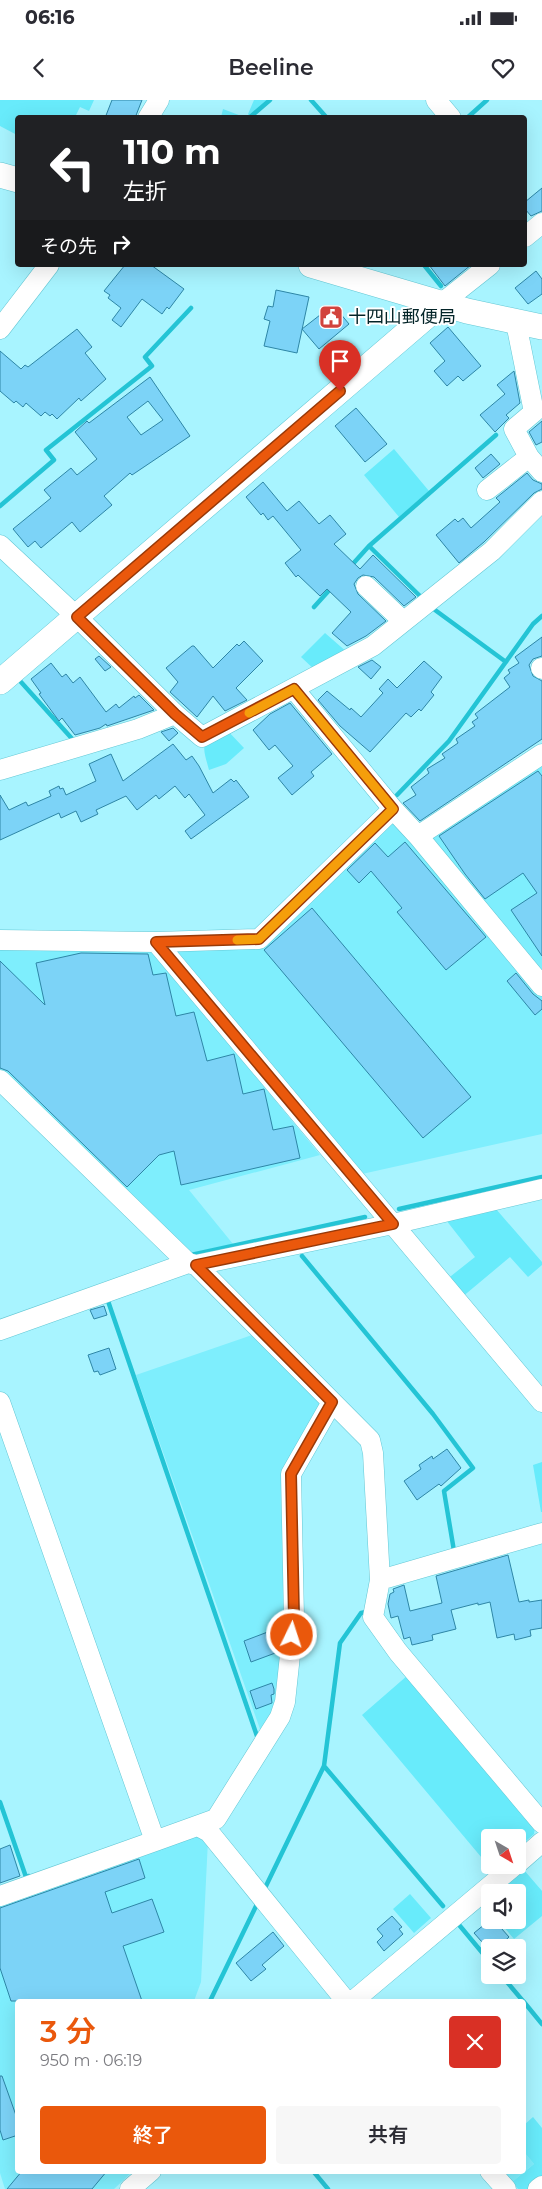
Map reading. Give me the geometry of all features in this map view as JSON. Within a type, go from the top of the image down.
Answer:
[{"type":"main road","points":[[0,175],[15,179]]},
{"type":"main road","points":[[318,267],[467,312],[542,327]]},
{"type":"main road","points":[[0,682],[442,303]]},
{"type":"street","points":[[150,115],[159,100]]},
{"type":"street","points":[[436,100],[448,115]]},
{"type":"street","points":[[527,235],[542,223]]},
{"type":"street","points":[[0,329],[47,267]]},
{"type":"street","points":[[442,303],[487,267]]},
{"type":"street","points":[[487,490],[535,465],[514,429],[534,412],[516,323]]},
{"type":"street","points":[[0,545],[77,617],[175,714],[202,737],[373,646],[492,551],[542,501]]},
{"type":"street","points":[[366,586],[403,621]]},
{"type":"street","points":[[294,689],[542,986]]},
{"type":"street","points":[[0,770],[138,729],[175,714]]},
{"type":"street","points":[[418,836],[542,754]]},
{"type":"street","points":[[0,940],[156,942],[259,939],[393,809]]},
{"type":"street","points":[[156,942],[542,1402]]},
{"type":"street","points":[[0,1080],[192,1264],[370,1440],[380,1580],[373,1617],[398,1652],[542,1823]]},
{"type":"street","points":[[0,1330],[192,1264],[393,1224],[542,1189]]},
{"type":"street","points":[[0,1402],[155,1841]]},
{"type":"street","points":[[0,1896],[216,1819],[280,1717],[285,1702],[294,1618],[291,1474],[332,1402]]},
{"type":"street","points":[[380,1580],[542,1533]]},
{"type":"street","points":[[198,1826],[209,1832],[344,1999]]},
{"type":"street","points":[[526,1856],[542,1842]]},
{"type":"street","points":[[355,1999],[504,1874]]},
{"type":"street","points":[[130,2189],[148,2174]]},
{"type":"street","points":[[493,2174],[506,2189]]},
{"type":"street","points":[[538,2189],[542,2186]]},
{"type":"shaded area","points":[[0,100],[94,100],[89,111],[80,107],[76,115],[15,115],[15,134],[0,126]]},
{"type":"shaded area","points":[[254,100],[267,100],[250,115],[248,114]]},
{"type":"shaded area","points":[[223,109],[239,115],[222,115]]},
{"type":"shaded area","points":[[394,449],[429,491],[399,517],[364,475]]},
{"type":"shaded area","points":[[325,633],[348,653],[316,671],[301,657]]},
{"type":"shaded area","points":[[226,729],[244,748],[226,764],[209,770],[204,749],[205,745]]},
{"type":"shaded area","points":[[542,762],[542,977],[427,837]]},
{"type":"shaded area","points":[[394,822],[542,995],[542,1134],[362,1174],[172,947],[260,943],[384,824]]},
{"type":"shaded area","points":[[0,945],[148,946],[320,1155],[189,1190],[233,1244],[187,1254],[0,1073]]},
{"type":"shaded area","points":[[496,1209],[542,1262],[542,1265],[528,1277],[510,1257],[461,1298],[446,1280],[475,1257],[446,1220]]},
{"type":"shaded area","points":[[255,1334],[322,1400],[287,1467],[288,1619],[281,1695],[261,1732],[136,1375]]},
{"type":"shaded area","points":[[542,1462],[542,1512],[541,1512],[533,1465]]},
{"type":"shaded area","points":[[408,1675],[535,1826],[534,1834],[526,1841],[526,1829],[481,1829],[481,1857],[362,1715]]},
{"type":"shaded area","points":[[194,1833],[208,1840],[201,1982],[195,1999],[15,1999],[15,2174],[130,2174],[114,2189],[5,2189],[0,2173],[0,1902]]},
{"type":"shaded area","points":[[526,1872],[542,1891],[542,1916],[514,1939],[506,1929],[526,1929],[526,1884],[507,1884],[519,1874],[526,1874]]},
{"type":"shaded area","points":[[410,1894],[431,1918],[414,1933],[393,1909]]},
{"type":"shaded area","points":[[533,2117],[542,2128],[542,2177],[528,2189],[518,2189],[512,2182],[522,2174],[526,2174],[526,2171],[534,2164],[526,2154],[526,2123]]},
{"type":"shaded area","points":[[526,2154],[534,2164],[526,2171]]},
{"type":"shaded area","points":[[505,2174],[522,2174],[512,2182]]},
{"type":"building","points":[[112,100],[142,100],[136,115],[106,115]]},
{"type":"building","points":[[542,188],[542,211],[531,216],[527,211],[527,200]]},
{"type":"building","points":[[123,267],[154,267],[184,289],[169,309],[167,307],[162,314],[142,299],[121,327],[112,320],[121,308],[108,298],[110,295],[104,291]]},
{"type":"building","points":[[431,267],[469,267],[445,286]]},
{"type":"building","points":[[536,271],[542,279],[542,294],[528,304],[515,288]]},
{"type":"building","points":[[276,290],[309,297],[297,353],[264,346],[270,321],[264,319],[268,306],[273,307]]},
{"type":"building","points":[[335,307],[349,324],[319,349],[302,329],[329,308],[330,310]]},
{"type":"building","points":[[448,327],[481,366],[463,381],[458,376],[447,386],[434,371],[445,361],[430,343]]},
{"type":"building","points":[[77,329],[92,347],[85,353],[106,379],[81,401],[79,398],[57,419],[52,414],[50,416],[45,412],[41,416],[26,403],[23,407],[16,401],[14,403],[0,391],[0,351],[21,369],[25,365],[28,367]]},
{"type":"building","points":[[514,371],[520,403],[506,415],[509,418],[495,432],[480,415],[505,394],[497,385]]},
{"type":"building","points":[[150,377],[190,436],[132,475],[130,473],[104,496],[112,505],[80,532],[72,522],[41,548],[35,541],[28,547],[13,529],[51,498],[44,490],[71,468],[77,475],[97,459],[75,432],[87,421],[89,423]],"holes":[[[148,401],[163,420],[141,435],[127,417]]]},
{"type":"building","points":[[356,408],[387,444],[365,462],[335,426]]},
{"type":"building","points":[[542,421],[542,442],[536,445],[529,432]]},
{"type":"building","points":[[491,454],[500,464],[483,478],[475,468]]},
{"type":"building","points":[[527,473],[533,480],[542,484],[542,489],[534,493],[484,542],[459,563],[436,535],[455,519],[458,522],[463,518],[471,528],[500,502],[496,498]]},
{"type":"building","points":[[263,482],[287,511],[299,501],[319,524],[330,515],[346,534],[334,544],[360,569],[373,555],[416,597],[404,606],[374,577],[363,575],[358,578],[354,584],[358,594],[386,621],[366,636],[347,646],[332,633],[351,612],[327,589],[320,596],[298,575],[296,577],[285,563],[301,550],[273,516],[268,520],[263,513],[261,515],[246,497]]},
{"type":"building","points":[[542,637],[542,656],[533,659],[529,665],[533,676],[542,681],[542,739],[420,821],[403,803],[416,795],[411,787],[429,773],[427,769],[445,758],[442,754],[458,743],[456,739],[475,726],[472,722],[478,718],[475,714],[510,687],[504,678],[510,673],[508,670],[519,663],[515,657]]},
{"type":"building","points":[[244,641],[263,661],[236,688],[247,700],[225,711],[213,696],[197,717],[170,692],[178,682],[166,668],[192,646],[213,668],[237,644],[239,646]]},
{"type":"building","points":[[99,656],[111,667],[105,671],[95,659]]},
{"type":"building","points":[[372,660],[381,667],[371,679],[358,667]]},
{"type":"building","points":[[424,661],[442,677],[431,692],[434,695],[421,711],[419,709],[411,717],[406,713],[370,752],[340,726],[318,700],[327,691],[361,717],[383,693],[379,689],[388,679],[397,688]]},
{"type":"building","points":[[51,663],[62,677],[66,674],[73,683],[80,677],[106,712],[116,704],[119,708],[134,696],[135,698],[139,695],[154,710],[75,735],[62,718],[59,721],[39,694],[41,693],[31,679]]},
{"type":"building","points":[[290,703],[332,754],[311,772],[314,776],[292,795],[278,778],[293,766],[275,745],[269,750],[253,730],[270,714]]},
{"type":"building","points":[[173,728],[178,733],[169,741],[161,732]]},
{"type":"building","points":[[173,744],[186,760],[192,756],[213,793],[231,779],[234,782],[236,780],[249,797],[191,839],[185,831],[205,815],[189,794],[185,798],[175,786],[159,799],[156,795],[137,810],[126,796],[96,810],[98,814],[81,822],[76,811],[61,818],[59,813],[0,840],[0,795],[9,810],[26,802],[28,806],[51,796],[49,791],[59,786],[60,789],[63,788],[66,795],[96,781],[89,764],[111,754],[123,781]]},
{"type":"building","points":[[538,771],[542,776],[542,956],[511,910],[537,893],[523,873],[485,899],[439,836]]},
{"type":"building","points":[[405,842],[486,937],[446,970],[397,912],[402,908],[371,871],[359,883],[347,870],[375,843],[388,857]]},
{"type":"building","points":[[312,908],[471,1097],[423,1138],[264,950]]},
{"type":"building","points":[[81,953],[148,954],[153,975],[166,973],[176,1016],[194,1012],[207,1061],[234,1054],[243,1094],[264,1089],[273,1130],[293,1126],[300,1158],[181,1185],[174,1151],[159,1155],[127,1187],[8,1071],[0,1068],[0,961],[45,1005],[36,963]]},
{"type":"building","points":[[516,973],[533,994],[542,1001],[542,1009],[535,1015],[507,981]]},
{"type":"building","points":[[104,1306],[107,1315],[94,1319],[90,1310]]},
{"type":"building","points":[[109,1348],[116,1369],[100,1375],[98,1371],[94,1372],[88,1355]]},
{"type":"building","points":[[447,1449],[461,1468],[441,1486],[439,1484],[417,1500],[404,1481],[421,1469],[419,1465],[432,1456],[433,1459]]},
{"type":"building","points":[[508,1555],[519,1602],[542,1600],[542,1628],[530,1630],[531,1636],[515,1640],[514,1634],[497,1638],[490,1602],[451,1610],[456,1629],[432,1635],[433,1640],[412,1645],[410,1637],[404,1639],[398,1616],[391,1618],[388,1604],[390,1594],[394,1592],[393,1589],[404,1585],[410,1611],[442,1603],[436,1576]]},
{"type":"building","points":[[273,1630],[279,1647],[278,1652],[251,1662],[244,1641]]},
{"type":"building","points":[[272,1683],[274,1694],[271,1695],[272,1703],[256,1709],[250,1691]]},
{"type":"building","points":[[10,1845],[20,1876],[0,1883],[0,1849]]},
{"type":"building","points":[[139,1859],[145,1878],[105,1892],[112,1913],[152,1899],[164,1932],[123,1946],[141,1999],[15,1999],[15,2001],[11,2001],[0,1968],[0,1908]]},
{"type":"building","points":[[392,1916],[402,1927],[399,1929],[403,1934],[384,1951],[377,1942],[383,1936],[377,1929]]},
{"type":"building","points":[[481,1927],[481,1929],[502,1929],[509,1937],[507,1939],[481,1939],[481,1941],[474,1933]]},
{"type":"building","points":[[273,1932],[284,1946],[262,1965],[266,1969],[251,1981],[236,1963]]},
{"type":"building","points":[[0,2076],[2,2076],[15,2113],[15,2136],[3,2140],[0,2130]]},
{"type":"building","points":[[20,2174],[104,2174],[92,2189],[7,2189]]},
{"type":"waterway","points":[[252,115],[270,100]]},
{"type":"waterway","points":[[311,100],[324,115]]},
{"type":"waterway","points":[[470,115],[487,100]]},
{"type":"waterway","points":[[426,267],[441,286]]},
{"type":"waterway","points":[[0,506],[54,460],[46,450],[152,366],[145,357],[191,308]]},
{"type":"waterway","points":[[369,546],[496,435]]},
{"type":"waterway","points":[[351,566],[369,546],[422,598]]},
{"type":"waterway","points":[[314,607],[333,586]]},
{"type":"waterway","points":[[435,610],[506,662]]},
{"type":"waterway","points":[[397,795],[449,741],[533,624],[542,616]]},
{"type":"waterway","points":[[21,682],[75,742]]},
{"type":"waterway","points":[[399,1209],[542,1177]]},
{"type":"waterway","points":[[191,1255],[365,1217]]},
{"type":"waterway","points":[[302,1256],[433,1414],[473,1468],[444,1491],[454,1551]]},
{"type":"waterway","points":[[108,1301],[258,1739]]},
{"type":"waterway","points":[[265,1888],[324,1766],[340,1643],[361,1613],[366,1612]]},
{"type":"waterway","points":[[324,1766],[443,1906]]},
{"type":"waterway","points":[[0,1802],[26,1877],[29,1876]]},
{"type":"waterway","points":[[211,1999],[258,1902]]},
{"type":"waterway","points":[[460,1926],[481,1951]]},
{"type":"waterway","points":[[509,1984],[521,1999]]},
{"type":"waterway","points":[[526,2004],[542,2024]]},
{"type":"waterway","points":[[316,2174],[328,2189]]},
{"type":"slow traffic","points":[[237,940],[259,939],[393,809],[294,689],[249,713]]},
{"type":"place","name":"十四山郵便局","points":[[331,317]]},
{"type":"route","points":[[292,1635],[294,1618],[291,1474],[332,1402],[196,1265],[393,1224],[156,942],[259,939],[393,809],[294,689],[202,737],[175,714],[77,617],[340,391]]}]
